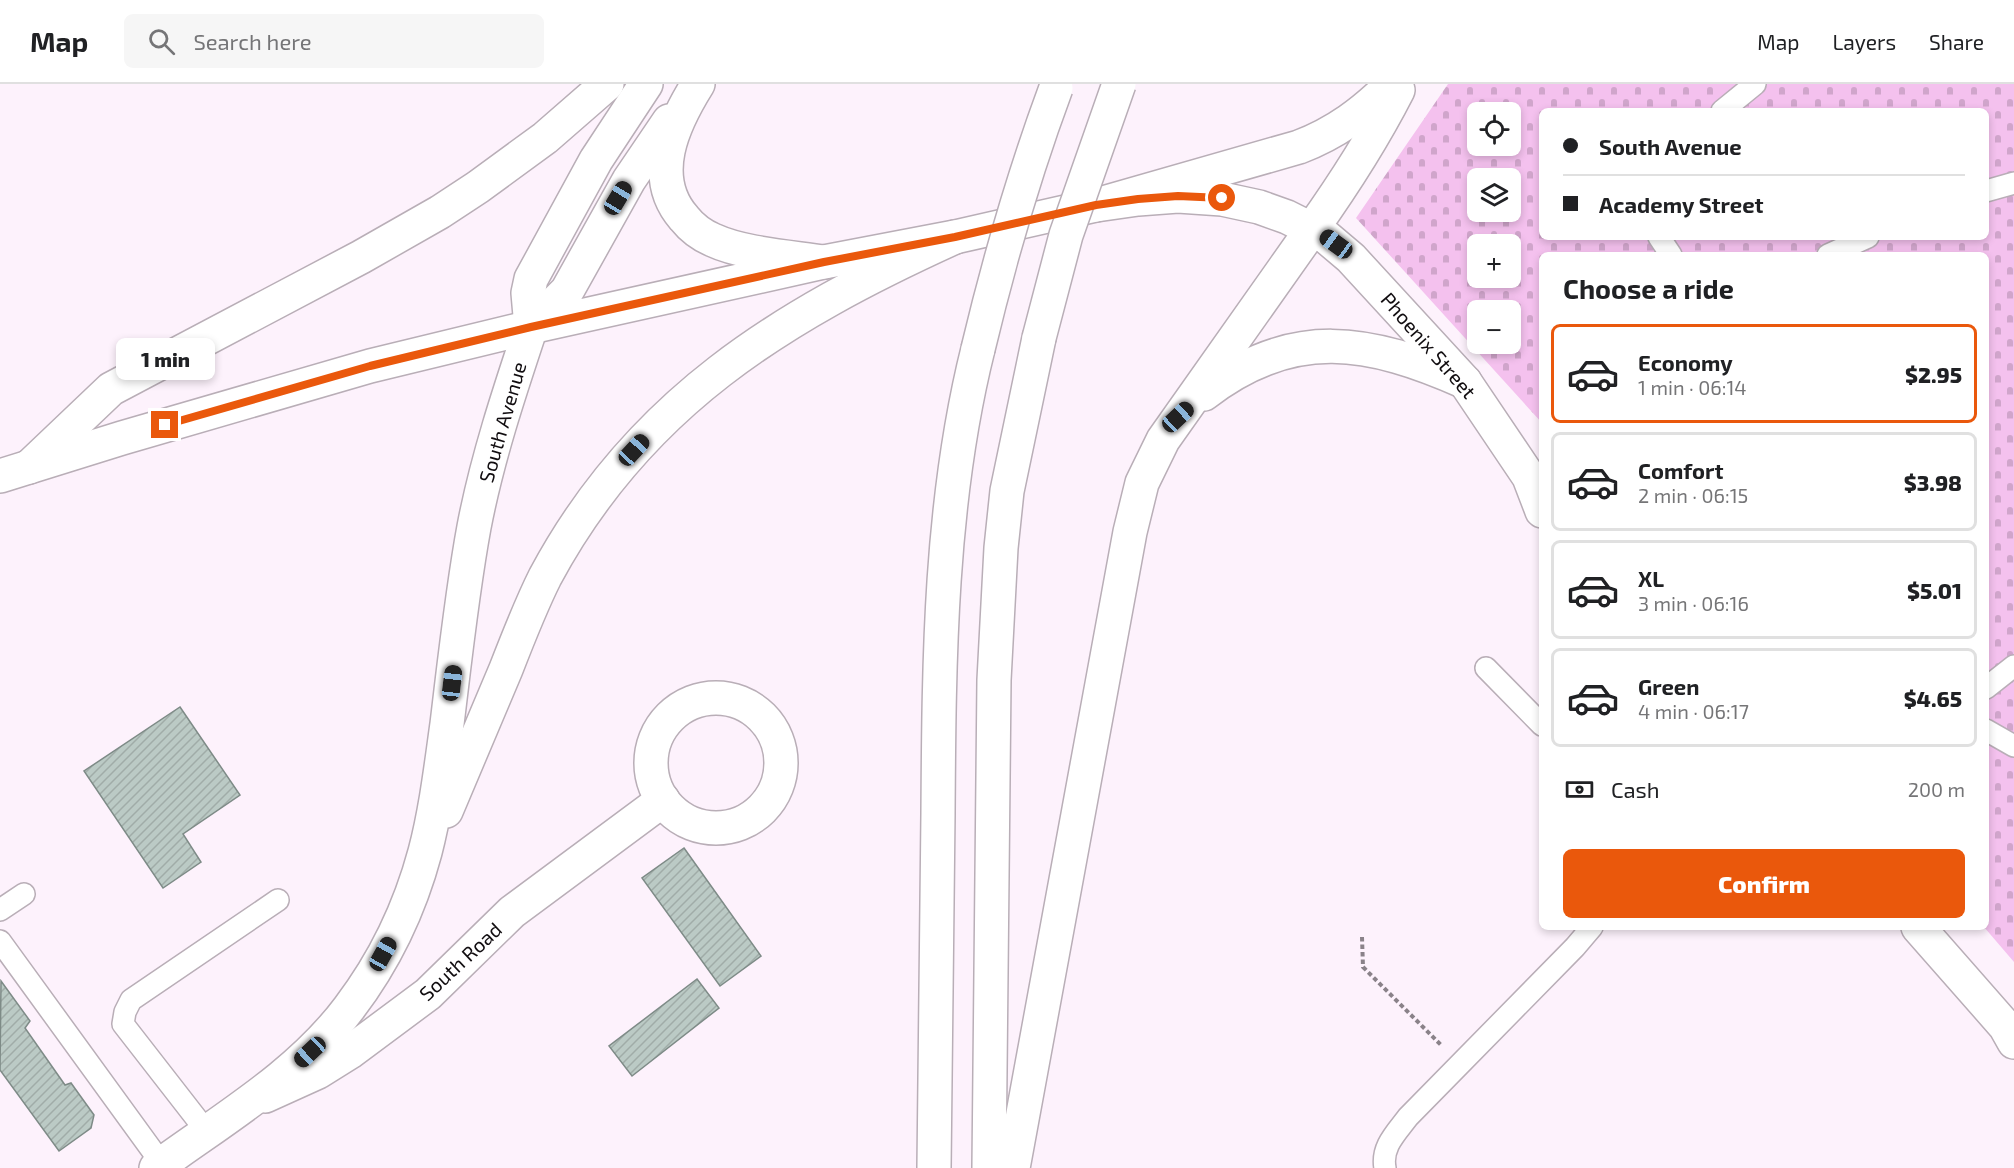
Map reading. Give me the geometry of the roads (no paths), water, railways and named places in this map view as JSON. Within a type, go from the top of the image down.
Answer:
[{"type":"main road","points":[[14,471],[111,389],[361,257],[440,212],[545,138],[607,84]]},
{"type":"main road","points":[[531,327],[528,293],[531,279],[591,169],[646,84]]},
{"type":"main road","points":[[531,327],[567,291],[629,180],[651,146],[698,84]]},
{"type":"main road","points":[[698,84],[668,146],[665,162],[666,178],[674,206],[690,226],[713,240],[743,249],[824,262]]},
{"type":"main road","points":[[989,1168],[996,617],[1007,491],[1039,338],[1066,235],[1119,84]]},
{"type":"main road","points":[[14,471],[370,366],[531,327],[824,262],[955,237],[1096,205],[1291,150],[1315,141],[1347,124],[1392,84]]},
{"type":"main road","points":[[1013,1168],[1134,508],[1150,463],[1178,417],[1347,179],[1374,136],[1401,84]]},
{"type":"main road","points":[[934,1168],[938,751],[945,557],[951,495],[961,430],[978,349],[1006,238],[1025,175],[1057,86]]},
{"type":"main road","points":[[1096,205],[1178,196],[1222,198],[1259,207],[1312,228]]},
{"type":"main road","name":"Phoenix Street","points":[[1312,228],[1351,258],[1465,382],[1535,482],[1539,499]]},
{"type":"main road","points":[[410,898],[541,587],[575,527],[609,480],[661,421],[750,348],[845,291],[955,237]]},
{"type":"main road","name":"South Avenue","points":[[159,1166],[285,1075],[322,1040],[350,1008],[393,936],[410,898],[425,852],[435,801],[474,528],[501,420],[531,327]]},
{"type":"main road","points":[[1178,417],[1215,385],[1251,363],[1274,355],[1319,346],[1362,348],[1386,352],[1465,382]]},
{"type":"main road","name":"South Road","points":[[246,1102],[282,1089],[318,1072],[350,1052],[428,994],[512,912],[663,800]]},
{"type":"main road","points":[[1921,930],[2005,1026],[2014,1042]]},
{"type":"lane","points":[[1726,108],[1755,84]]},
{"type":"lane","points":[[1989,190],[2014,183]]},
{"type":"lane","points":[[1835,252],[1861,240]]},
{"type":"lane","points":[[1989,686],[2014,666]]},
{"type":"lane","points":[[1486,668],[1539,722]]},
{"type":"lane","points":[[1989,732],[2014,746]]},
{"type":"lane","points":[[0,910],[24,894]]},
{"type":"lane","points":[[207,1132],[123,1024],[125,1012],[131,1000],[278,900]]},
{"type":"lane","points":[[1378,1164],[1391,1139],[1408,1117],[1589,930]]},
{"type":"lane","points":[[0,941],[159,1166]]}]
